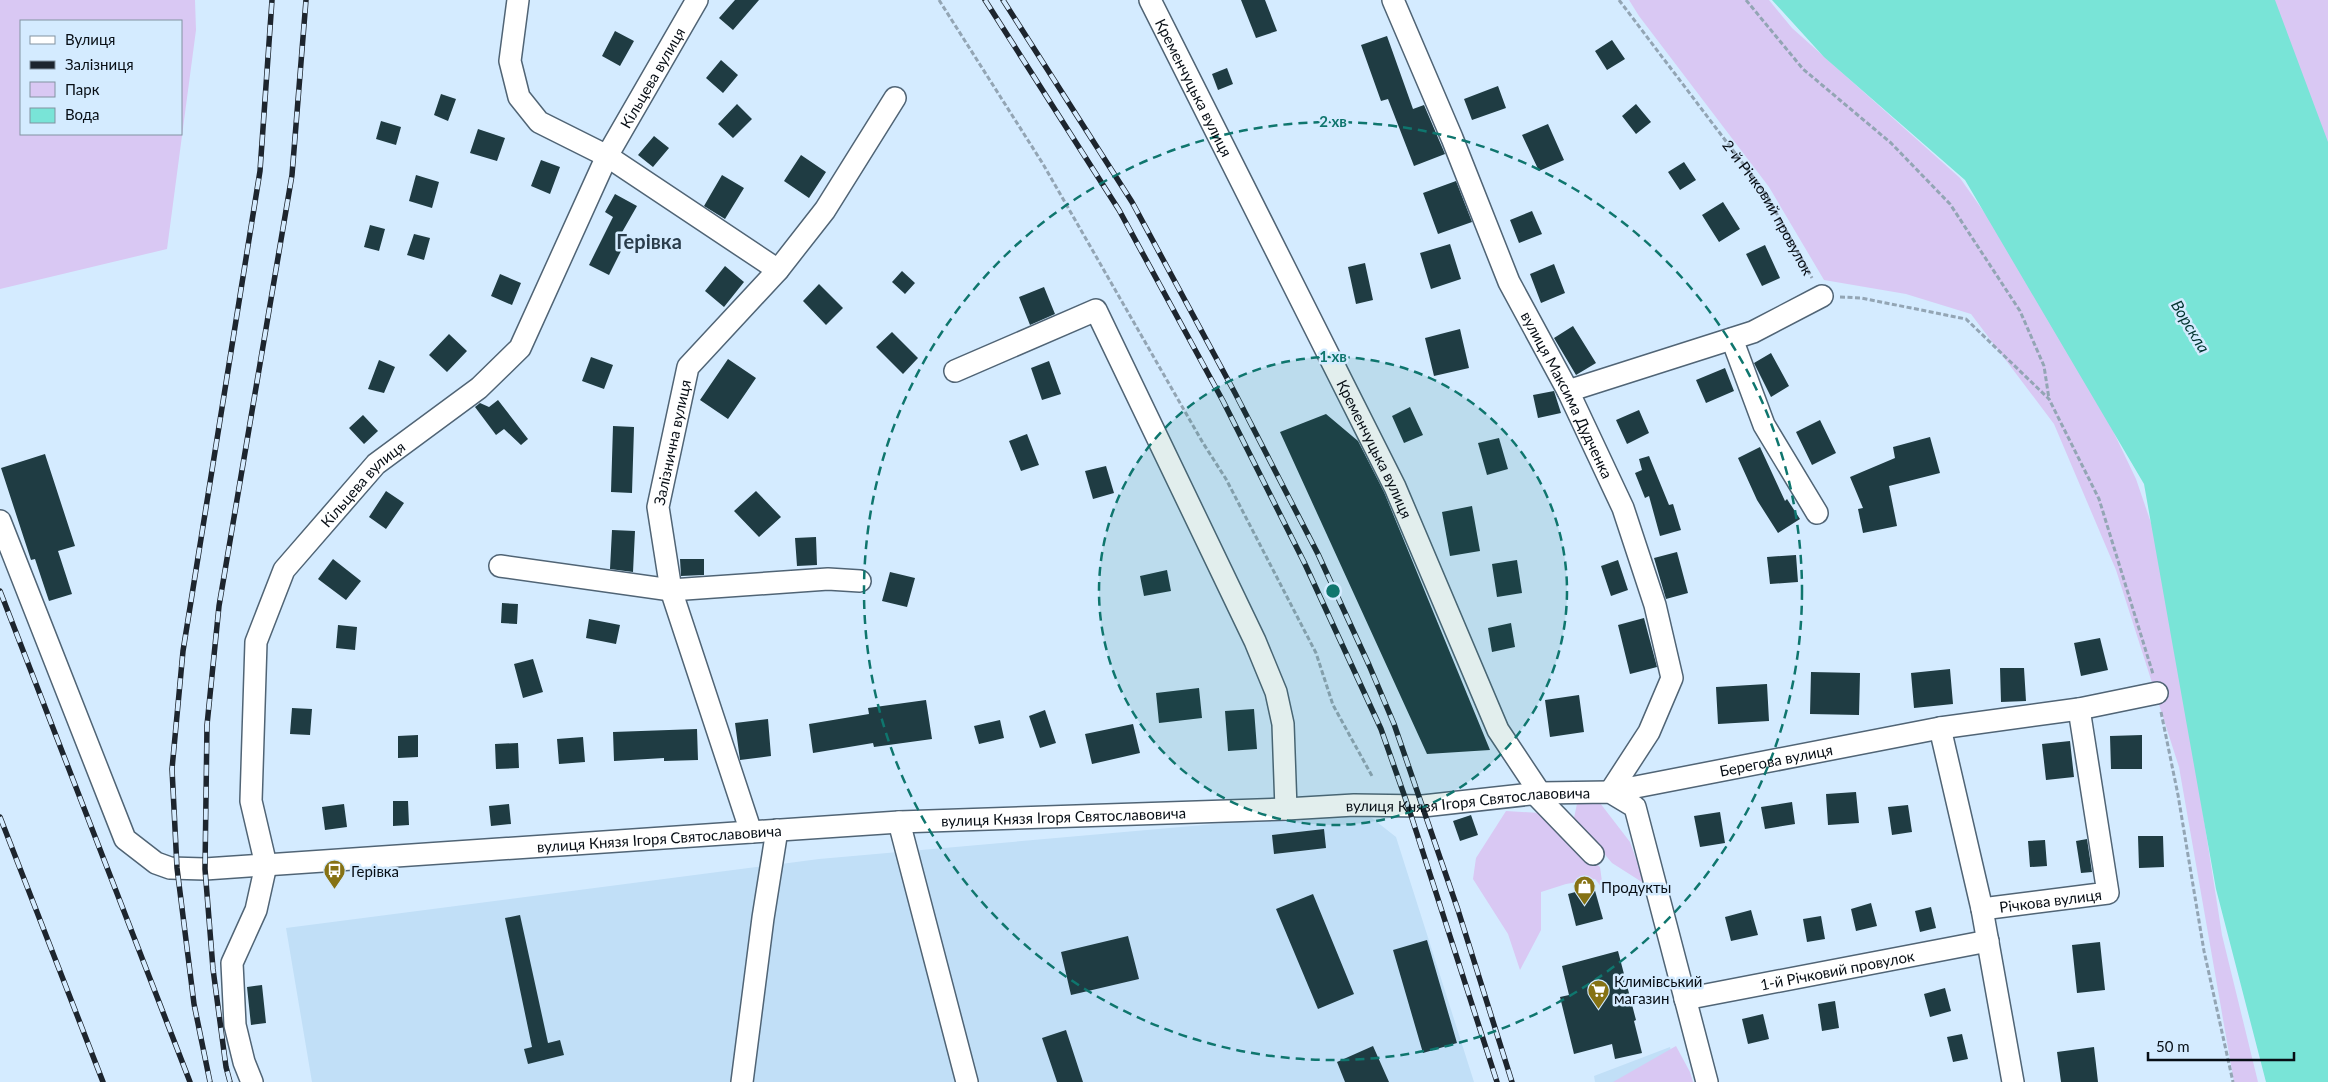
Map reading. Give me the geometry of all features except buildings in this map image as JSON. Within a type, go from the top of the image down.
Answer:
[{"type":"street","points":[[518,0],[510,61],[519,96],[539,122],[607,156],[778,270]]},
{"type":"street","name":"Кільцева вулиця","points":[[266,864],[251,801],[256,642],[284,570],[376,464],[479,388],[520,348],[607,156],[698,0]]},
{"type":"street","name":"Кременчуцька вулиця","points":[[1150,0],[1395,487],[1498,730],[1538,793],[1593,854]]},
{"type":"street","name":"вулиця Максима Дудченка","points":[[1393,0],[1452,138],[1509,282],[1568,391],[1623,508],[1656,605],[1672,678],[1649,732],[1610,792]]},
{"type":"street","name":"Залізнична вулиця","points":[[752,832],[671,590],[658,507],[688,367],[778,270],[825,210],[894,98]]},
{"type":"street","points":[[1568,391],[1753,332],[1822,296]]},
{"type":"street","points":[[955,371],[1096,310],[1255,641],[1276,692],[1283,724],[1286,809]]},
{"type":"street","points":[[1732,339],[1764,425],[1817,513]]},
{"type":"street","name":"вулиця Князя Ігоря Святославовича","points":[[0,521],[125,839],[156,864],[170,868],[206,869],[899,822],[1354,805],[1423,806],[1538,793],[1610,792],[1635,807],[1707,1082]]},
{"type":"street","points":[[500,566],[671,590],[828,579],[860,581]]},
{"type":"street","name":"Берегова вулиця","points":[[1610,792],[1940,728],[2079,710],[2156,692]]},
{"type":"street","name":"Річкова вулиця","points":[[2013,1082],[1982,909],[2108,893],[2079,710]]},
{"type":"street","points":[[1940,728],[1982,909]]},
{"type":"street","points":[[899,822],[967,1082]]},
{"type":"street","points":[[742,1082],[763,918],[777,830]]},
{"type":"street","points":[[252,1082],[244,1062],[235,1025],[232,964],[256,910],[266,864]]},
{"type":"street","name":"1-й Річковий провулок","points":[[1686,999],[1988,941]]},
{"type":"path","points":[[939,0],[1043,164],[1203,443],[1226,479],[1316,653],[1333,705],[1372,776]]},
{"type":"path","name":"2-й Річковий провулок","points":[[1619,0],[1766,194],[1822,296]]},
{"type":"path","points":[[1746,0],[1803,69],[1891,143],[1950,204],[2020,310],[2044,366],[2049,399],[2099,499],[2149,656],[2178,795],[2204,951],[2232,1082]]},
{"type":"path","points":[[1822,296],[1862,298],[1966,319],[2049,399]]},
{"type":"shaded area","points":[[1363,811],[1396,837],[1474,1082],[312,1082],[286,928],[819,859]]},
{"type":"shaded area","points":[[1670,1047],[1679,1082],[1595,1082],[1594,1076]]},
{"type":"green space","points":[[0,0],[195,0],[196,30],[167,249],[0,289]]},
{"type":"green space","points":[[1629,0],[1769,0],[1792,28],[1960,178],[2060,320],[2136,479],[2163,558],[2222,935],[2258,1082],[2234,1082],[2179,767],[2116,570],[2054,424],[1971,314],[1906,294],[1824,280],[1769,187],[1639,16]]},
{"type":"green space","points":[[2267,0],[2328,0],[2328,147]]},
{"type":"green space","points":[[1578,799],[1600,803],[1630,842],[1645,884],[1612,863],[1574,818]]},
{"type":"green space","points":[[1506,811],[1540,813],[1600,867],[1603,889],[1595,879],[1566,884],[1541,892],[1541,930],[1520,970],[1508,934],[1473,879],[1476,858]]},
{"type":"green space","points":[[1676,1046],[1690,1072],[1693,1082],[1613,1082]]},
{"type":"water","name":"Ворскла","points":[[1772,0],[2275,0],[2328,142],[2328,1082],[2266,1082],[2216,889],[2144,484],[1965,180],[1824,57]]},
{"type":"railway","points":[[210,1082],[194,1004],[177,868],[172,769],[183,651],[260,171],[272,0]]},
{"type":"railway","points":[[230,1082],[226,1067],[213,969],[205,869],[207,725],[219,606],[292,175],[306,0]]},
{"type":"railway","points":[[985,0],[1119,210],[1223,401],[1304,562],[1381,729],[1408,806],[1497,1082]]},
{"type":"railway","points":[[1003,0],[1132,202],[1235,393],[1318,554],[1394,724],[1458,910],[1512,1082]]},
{"type":"railway","points":[[0,591],[190,1082]]},
{"type":"railway","points":[[0,817],[103,1082]]},
{"type":"place","name":"Герівка","points":[[335,890]]},
{"type":"place","name":"Продукты","points":[[1585,906]]},
{"type":"place","name":"Климівський магазин","points":[[1598,1009]]},
{"type":"district","name":"Герівка","points":[[649,241]]}]
